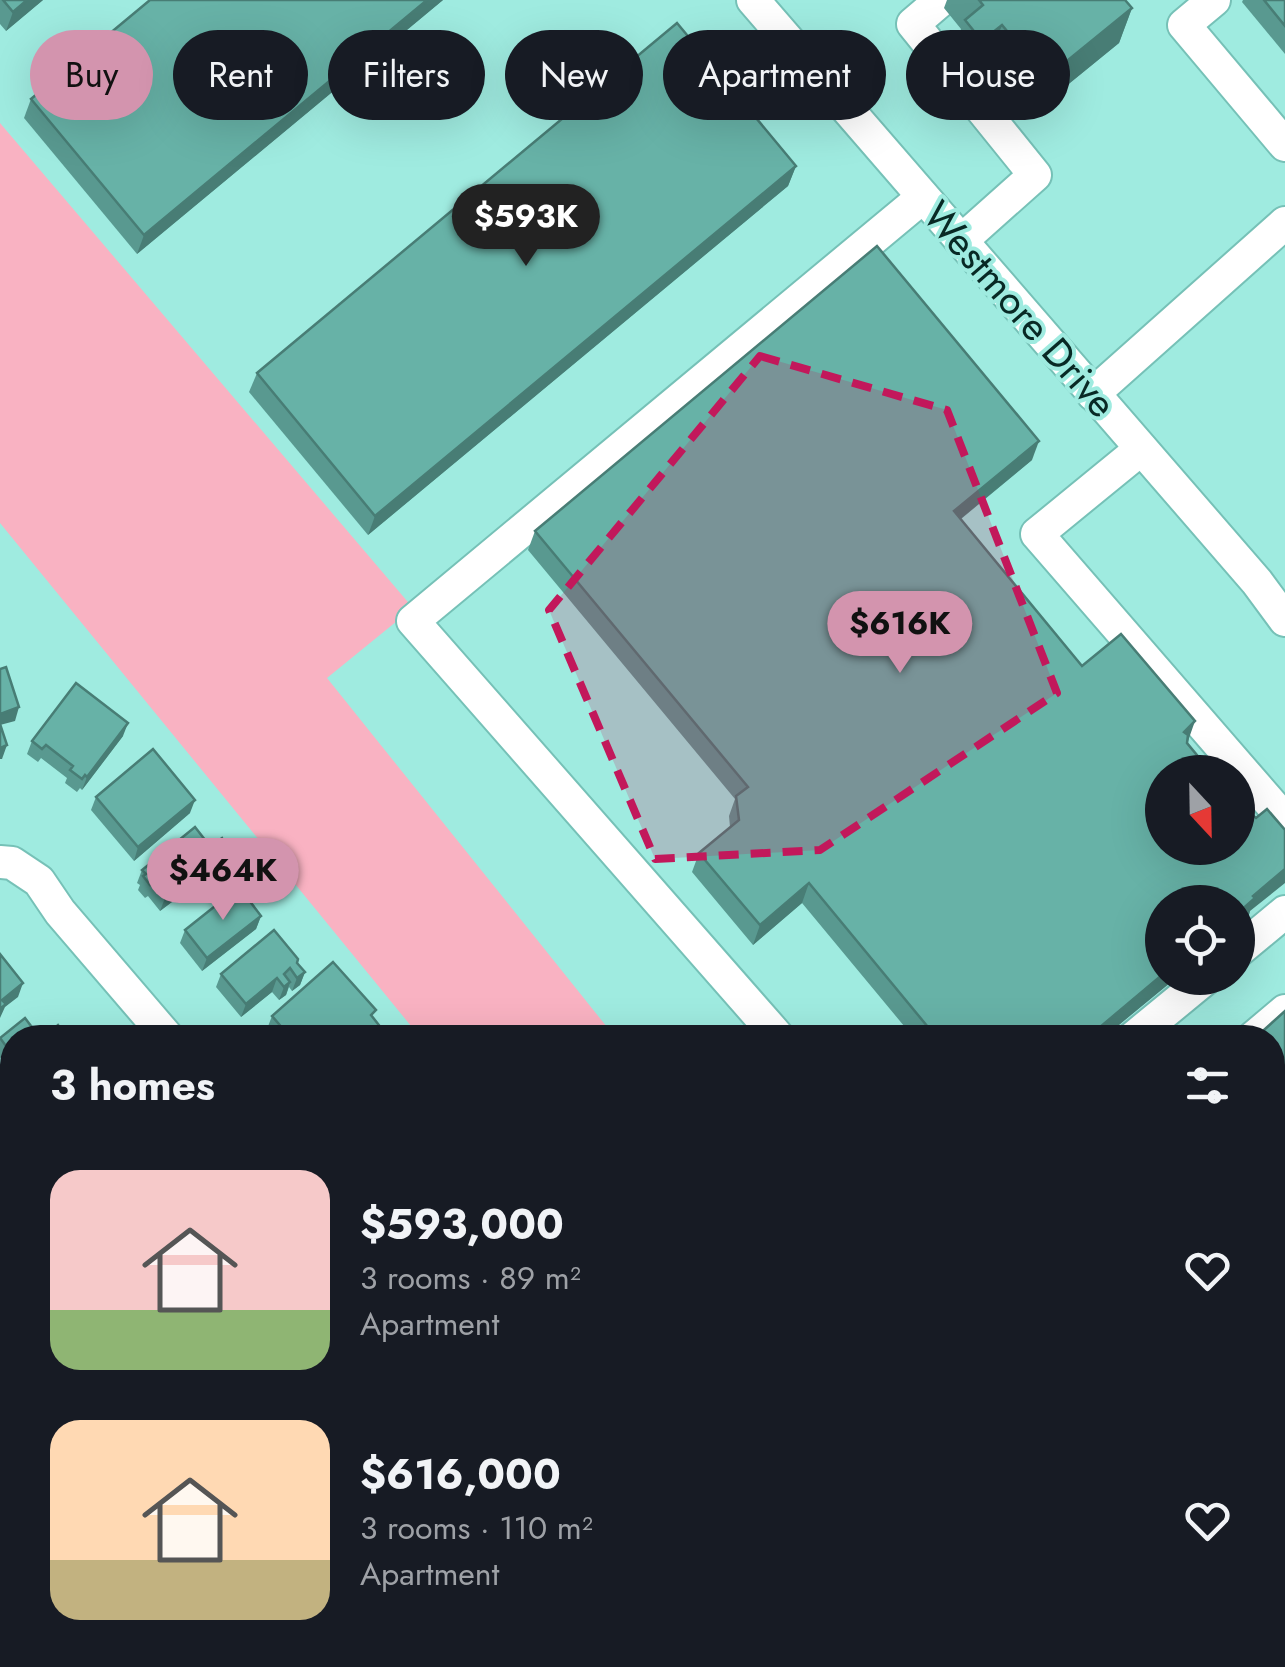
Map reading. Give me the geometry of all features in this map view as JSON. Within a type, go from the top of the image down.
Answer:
[{"type":"street","points":[[941,0],[913,24],[1036,175],[961,240]]},
{"type":"street","points":[[1214,0],[1184,25],[1285,145]]},
{"type":"street","name":"Westmore Drive","points":[[764,4],[923,197],[1282,612]]},
{"type":"street","points":[[768,1025],[413,621],[923,197]]},
{"type":"street","points":[[1094,394],[1285,224]]},
{"type":"street","points":[[1141,448],[1037,534],[1285,820]]},
{"type":"street","points":[[0,862],[12,862],[38,881],[157,1025]]},
{"type":"street","points":[[1255,938],[1285,912]]},
{"type":"street","points":[[1149,1025],[1185,995]]},
{"type":"highlighted area","points":[[760,356],[947,410],[1057,693],[820,850],[655,859],[549,610]]},
{"type":"shaded area","points":[[0,123],[413,608],[327,678],[605,1025],[410,1025],[0,523]]},
{"type":"building","points":[[3,0],[27,0],[13,12]]},
{"type":"building","points":[[150,0],[427,0],[391,30],[328,30],[328,82],[308,99],[308,30],[173,30],[173,120],[282,120],[144,235],[48,120],[153,120],[153,30],[114,30]]},
{"type":"building","points":[[979,0],[1125,0],[1132,8],[1070,58],[1070,30],[1006,30],[1002,25],[996,30],[973,30],[965,20],[983,5]]},
{"type":"building","points":[[1264,0],[1285,0],[1285,26]]},
{"type":"building","points":[[663,35],[663,120],[758,120],[796,166],[375,516],[257,373],[561,120],[643,120],[643,51]]},
{"type":"building","points":[[877,246],[1039,441],[954,511],[1082,666],[1121,634],[1195,721],[1184,732],[1197,755],[1145,755],[1145,865],[1255,865],[1255,817],[1267,809],[1285,830],[1285,869],[1255,894],[1255,885],[1145,885],[1145,989],[1102,1025],[926,1025],[809,883],[760,925],[699,853],[739,820],[736,796],[748,787],[535,531]]},
{"type":"building","points":[[6,667],[19,707],[0,714],[0,669]]},
{"type":"building","points":[[76,683],[128,723],[82,779],[70,770],[73,766],[46,745],[42,749],[32,741]]},
{"type":"building","points":[[0,724],[7,745],[0,748]]},
{"type":"building","points":[[153,749],[195,800],[138,847],[96,797]]},
{"type":"building","points":[[195,827],[216,854],[220,851],[214,844],[222,838],[240,857],[203,887],[194,876],[165,898],[153,883],[150,885],[142,870]]},
{"type":"building","points":[[239,887],[261,916],[207,958],[185,930]]},
{"type":"building","points":[[274,930],[305,972],[297,978],[290,968],[284,974],[290,982],[284,987],[277,978],[246,1004],[221,974]]},
{"type":"building","points":[[0,954],[23,983],[2,1000],[6,1004],[0,1009]]},
{"type":"building","points":[[333,962],[376,1010],[371,1015],[379,1025],[280,1025],[272,1016]]},
{"type":"building","points":[[1285,1011],[1285,1025],[1269,1025]]}]
